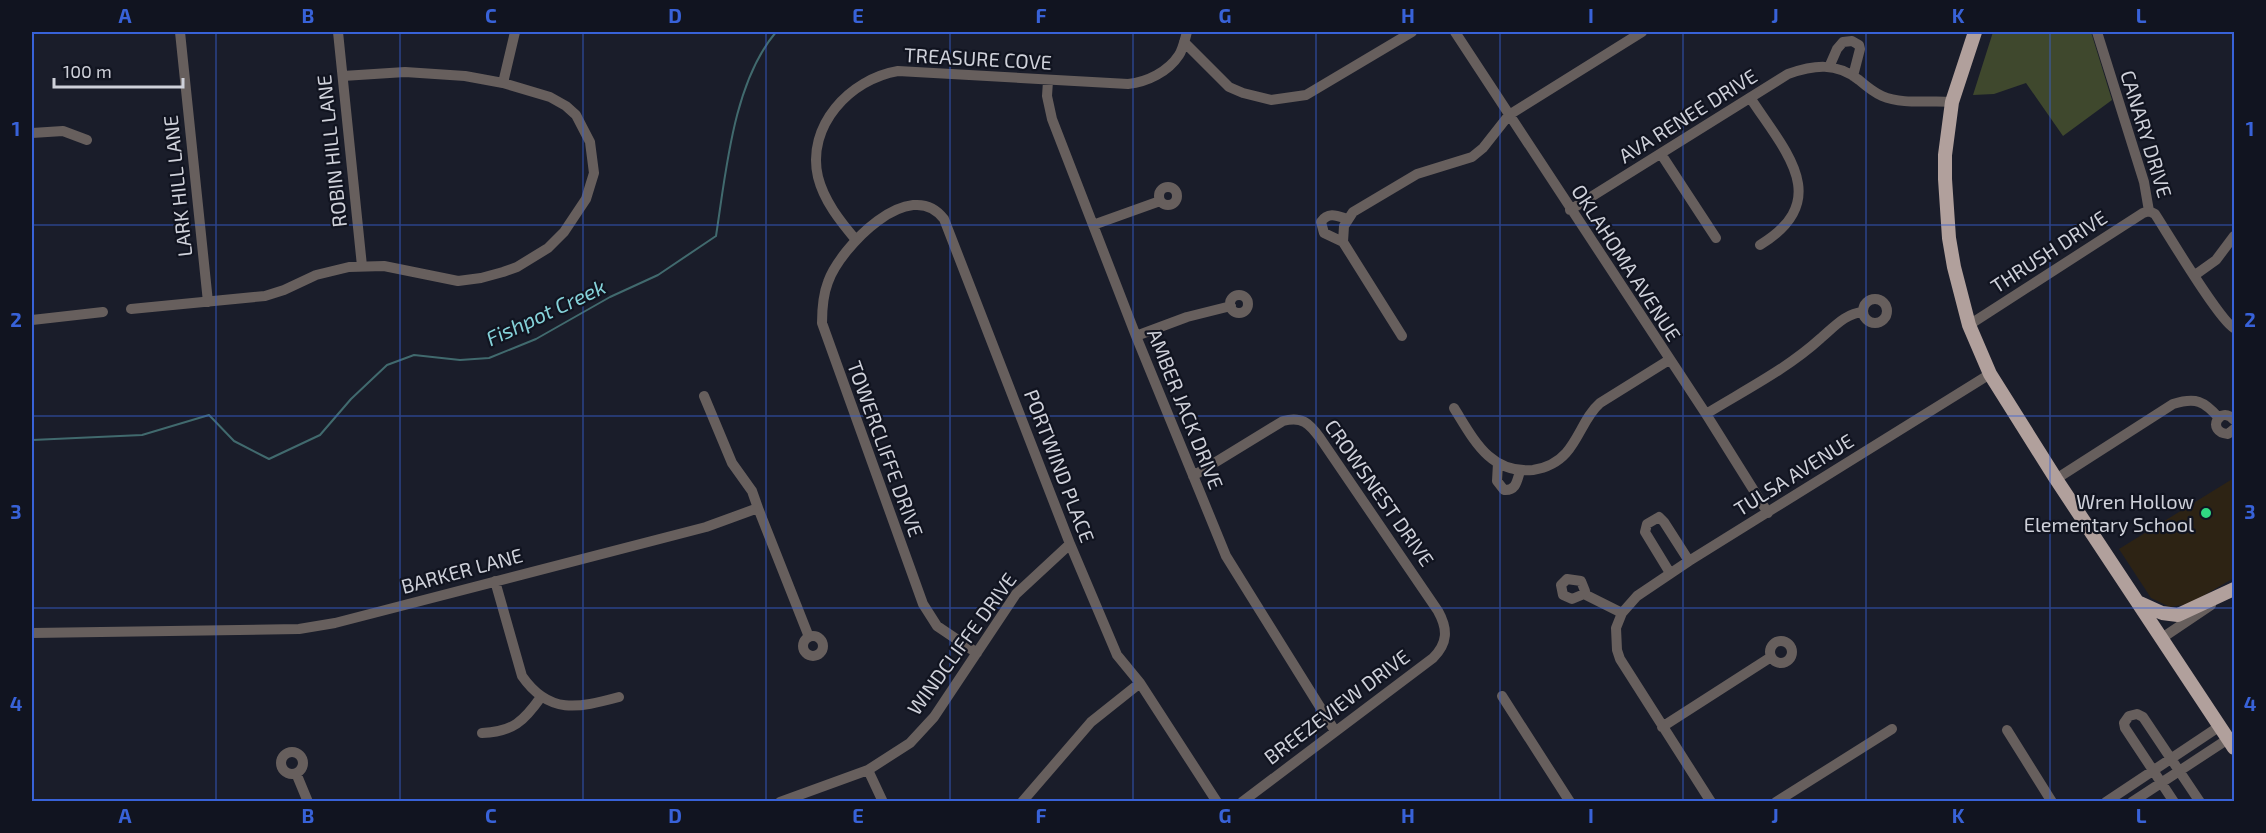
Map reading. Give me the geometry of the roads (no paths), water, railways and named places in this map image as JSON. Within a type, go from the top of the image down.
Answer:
[{"type":"main road","points":[[1976,32],[1952,102],[1946,155],[1946,212],[1954,267],[1968,325],[1990,374],[2056,479],[2231,744]]},
{"type":"main road","points":[[2137,601],[2151,610],[2178,615],[2235,589]]},
{"type":"street","name":"LARK HILL LANE","points":[[180,32],[208,302]]},
{"type":"street","name":"ROBIN HILL LANE","points":[[338,32],[362,266]]},
{"type":"street","points":[[502,83],[515,32]]},
{"type":"street","points":[[1186,37],[1229,87],[1271,100],[1306,95],[1412,32]]},
{"type":"street","name":"OKLAHOMA AVENUE","points":[[1455,32],[1706,414],[1768,513]]},
{"type":"street","points":[[1343,242],[1344,226],[1353,212],[1418,174],[1472,157],[1483,148],[1509,116],[1642,32]]},
{"type":"street","name":"CANARY DRIVE","points":[[2097,32],[2144,182],[2149,211],[2155,214],[2217,308],[2230,326],[2235,328]]},
{"type":"street","name":"TREASURE COVE","points":[[856,240],[841,222],[824,192],[818,177],[816,159],[818,144],[829,117],[849,92],[886,73],[898,71],[1128,84],[1149,79],[1165,68],[1180,54],[1186,37]]},
{"type":"street","points":[[1853,76],[1860,49],[1852,41],[1843,42],[1837,49],[1830,66],[1853,76],[1882,96],[1897,100],[1952,102]]},
{"type":"street","name":"AVA RENEE DRIVE","points":[[1570,210],[1788,74],[1812,66],[1830,66]]},
{"type":"street","points":[[131,309],[265,296],[331,270],[362,266],[384,266],[458,281],[481,278],[518,267],[548,248],[564,232],[590,188],[594,173],[590,142],[576,115],[550,97],[502,83],[465,76],[426,73],[343,76]]},
{"type":"street","name":"AMBER JACK DRIVE","points":[[1048,81],[1047,96],[1052,119],[1136,336],[1231,567],[1335,731]]},
{"type":"street","points":[[1750,99],[1792,161],[1799,186],[1796,208],[1790,220],[1774,237],[1760,245]]},
{"type":"street","points":[[32,133],[63,130],[87,140]]},
{"type":"street","points":[[1661,154],[1716,238]]},
{"type":"street","points":[[1093,225],[1160,201]]},
{"type":"street","name":"PORTWIND PLACE","points":[[856,240],[877,220],[894,210],[912,206],[931,208],[944,219],[1070,544],[1117,655],[1140,683],[1217,801]]},
{"type":"street","name":"THRUSH DRIVE","points":[[1968,325],[2149,211]]},
{"type":"street","points":[[1347,219],[1326,216],[1322,222],[1324,233],[1343,242],[1402,336]]},
{"type":"street","points":[[2195,275],[2216,260],[2235,236]]},
{"type":"street","name":"TOWERCLIFFE DRIVE","points":[[856,240],[844,252],[828,281],[822,308],[822,323],[826,337],[923,604],[937,626],[976,653]]},
{"type":"street","points":[[1136,336],[1187,317],[1231,306]]},
{"type":"street","points":[[32,320],[103,312]]},
{"type":"street","points":[[1706,414],[1804,354],[1839,322],[1855,313],[1863,312]]},
{"type":"street","points":[[1454,408],[1484,453],[1498,463],[1520,471],[1539,469],[1552,464],[1564,455],[1575,441],[1593,409],[1669,360]]},
{"type":"street","name":"TULSA AVENUE","points":[[1622,613],[1637,596],[1670,573],[1990,374]]},
{"type":"street","points":[[704,396],[734,468],[749,487],[809,637]]},
{"type":"street","points":[[2056,479],[2173,404],[2190,400],[2207,404],[2219,417]]},
{"type":"street","points":[[2219,417],[2228,415],[2235,420]]},
{"type":"street","points":[[2219,417],[2216,426],[2219,432],[2228,434],[2235,429]]},
{"type":"street","name":"CROWSNEST DRIVE","points":[[1193,476],[1282,421],[1298,419],[1305,421],[1320,438],[1438,611],[1446,636]]},
{"type":"street","points":[[1498,463],[1497,481],[1504,489],[1511,489],[1515,486],[1520,471]]},
{"type":"street","name":"BARKER LANE","points":[[32,633],[298,629],[335,623],[706,527],[758,508]]},
{"type":"street","points":[[1670,573],[1645,532],[1647,524],[1659,517],[1689,561]]},
{"type":"street","name":"WINDCLIFFE DRIVE","points":[[780,801],[868,770],[899,750],[926,727],[1016,594],[1070,544]]},
{"type":"street","points":[[495,581],[522,676],[530,688],[556,705],[572,707],[619,697]]},
{"type":"street","points":[[2162,638],[2235,589]]},
{"type":"street","points":[[1584,594],[1622,613],[1616,628],[1617,650],[1620,659],[1662,728],[1711,801]]},
{"type":"street","name":"BREEZEVIEW DRIVE","points":[[1242,801],[1433,658],[1444,645],[1446,636]]},
{"type":"street","points":[[1662,728],[1771,657]]},
{"type":"street","points":[[1022,801],[1091,722],[1140,683]]},
{"type":"street","points":[[1502,696],[1570,801]]},
{"type":"street","points":[[482,733],[500,733],[518,724],[541,697]]},
{"type":"street","points":[[2174,801],[2125,728],[2124,723],[2129,716],[2137,714],[2143,717],[2200,801]]},
{"type":"street","points":[[2106,801],[2220,726]]},
{"type":"street","points":[[1776,801],[1892,729]]},
{"type":"street","points":[[2007,730],[2052,801]]},
{"type":"street","points":[[2132,801],[2180,771],[2231,744]]},
{"type":"street","points":[[868,770],[883,801]]},
{"type":"street","points":[[296,773],[308,801]]},
{"type":"waterway","name":"Fishpot Creek","points":[[32,440],[142,435],[209,415],[234,441],[269,459],[320,435],[351,399],[387,365],[414,355],[460,360],[489,358],[536,339],[610,297],[658,275],[716,236],[728,157],[741,102],[761,53],[776,32]]},
{"type":"place","name":"Wren Hollow Elementary School","points":[[2206,513]]}]
